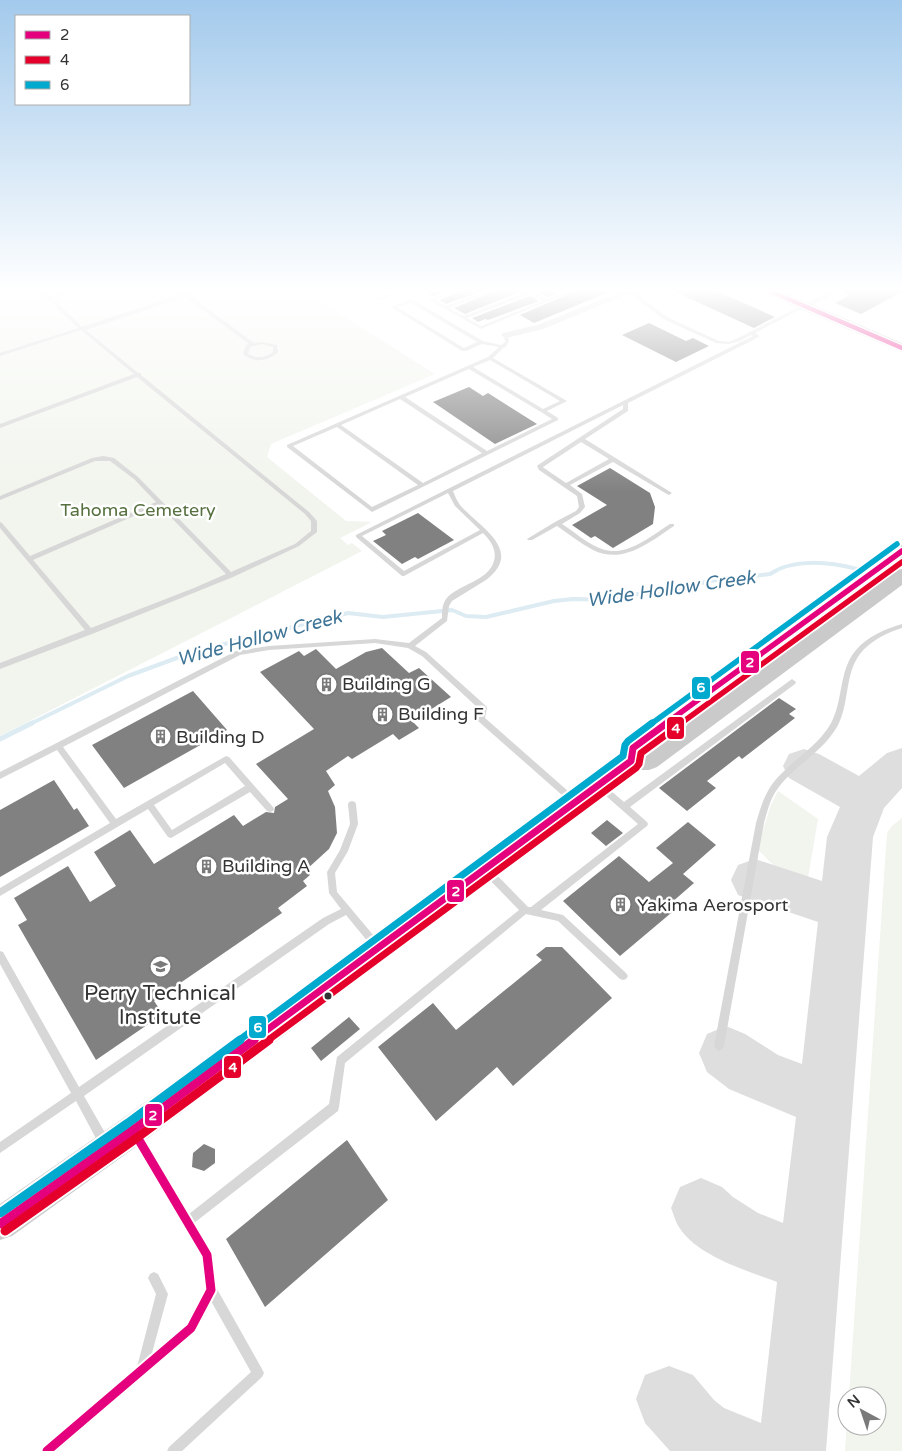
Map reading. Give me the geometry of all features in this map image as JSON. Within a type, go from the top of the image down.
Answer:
[{"type":"main road","points":[[631,762],[633,748],[902,551]]},
{"type":"main road","points":[[0,1224],[133,1130],[599,785],[631,762],[649,760],[902,575]]},
{"type":"lane","points":[[0,666],[232,575],[298,545],[314,532],[314,521],[306,513],[118,357]]},
{"type":"lane","points":[[249,357],[268,357]]},
{"type":"lane","points":[[485,530],[404,574],[358,536],[716,357]]},
{"type":"lane","points":[[469,367],[543,412],[556,419],[372,510],[289,446],[338,425],[469,367],[490,358],[564,402],[543,412]]},
{"type":"lane","points":[[0,426],[139,374]]},
{"type":"lane","points":[[401,397],[486,453]]},
{"type":"lane","points":[[530,539],[578,512],[582,507],[580,495],[541,469],[540,466],[626,410],[625,403]]},
{"type":"lane","points":[[338,425],[422,485]]},
{"type":"lane","points":[[580,439],[669,493]]},
{"type":"lane","points":[[0,498],[94,459],[112,459],[136,478],[232,575]]},
{"type":"lane","points":[[566,485],[614,460]]},
{"type":"lane","points":[[410,646],[441,622],[447,615],[446,606],[449,600],[488,574],[497,560],[496,545],[492,536],[458,507],[450,490]]},
{"type":"lane","points":[[29,559],[160,503]]},
{"type":"lane","points":[[557,523],[599,550],[617,553],[630,550],[672,525]]},
{"type":"lane","points":[[0,524],[90,632]]},
{"type":"lane","points":[[720,1046],[761,817],[766,799],[780,778],[829,734],[840,712],[846,674],[856,654],[872,639],[902,626]]},
{"type":"lane","points":[[0,776],[238,653],[268,648],[375,641],[410,646],[424,654],[483,708],[481,719],[575,803]]},
{"type":"lane","points":[[624,807],[792,682]]},
{"type":"lane","points":[[58,746],[115,824]]},
{"type":"lane","points":[[0,892],[226,759],[270,810]]},
{"type":"lane","points":[[187,1222],[334,1106],[340,1060],[528,911],[644,824],[599,785]]},
{"type":"lane","points":[[149,804],[171,835],[251,787]]},
{"type":"lane","points":[[352,804],[354,824],[344,851],[330,872],[333,893],[346,911],[379,948]]},
{"type":"lane","points":[[486,870],[528,911],[560,918],[623,976]]},
{"type":"lane","points":[[0,1148],[326,921],[346,911]]},
{"type":"lane","points":[[0,955],[107,1148]]},
{"type":"lane","points":[[133,1130],[207,1256],[210,1290],[258,1373],[173,1451]]},
{"type":"lane","points":[[142,1369],[162,1294],[154,1278]]},
{"type":"lane","points":[[47,1451],[190,1328],[210,1290]]},
{"type":"green space","name":"Tahoma Cemetery","points":[[0,357],[408,357],[435,374],[271,444],[267,457],[346,521],[372,522],[340,538],[348,545],[352,543],[362,551],[0,736]]},
{"type":"green space","points":[[778,791],[818,819],[808,878],[801,880],[787,876],[757,849],[771,805]]},
{"type":"green space","points":[[902,818],[902,1451],[845,1451],[846,1436],[887,1436],[887,1386],[850,1386],[887,833]]},
{"type":"building","points":[[665,357],[687,357],[676,362]]},
{"type":"building","points":[[469,387],[483,396],[488,393],[537,424],[495,444],[433,402]]},
{"type":"building","points":[[610,468],[650,493],[655,507],[653,524],[613,548],[595,536],[591,538],[572,525],[607,505],[577,486]]},
{"type":"building","points":[[418,513],[454,540],[418,559],[415,557],[402,564],[373,541],[386,535],[382,531]]},
{"type":"building","points":[[382,648],[409,673],[419,668],[451,697],[412,721],[419,728],[399,740],[393,734],[352,759],[348,756],[326,771],[335,785],[328,791],[335,807],[337,833],[329,849],[307,869],[310,875],[303,881],[307,886],[278,908],[282,913],[154,1001],[163,1014],[96,1060],[18,925],[27,920],[14,898],[68,866],[90,902],[116,886],[94,852],[130,830],[154,864],[234,815],[243,826],[266,812],[274,813],[275,807],[288,799],[256,764],[314,729],[260,672],[299,651],[304,656],[316,649],[336,669],[366,652]]},
{"type":"building","name":"Building D","points":[[193,691],[227,730],[124,788],[92,745]]},
{"type":"building","points":[[779,698],[796,709],[789,714],[795,718],[742,759],[739,756],[707,781],[716,788],[687,811],[659,788]]},
{"type":"building","points":[[54,780],[74,810],[77,808],[89,826],[0,877],[0,810]]},
{"type":"building","points":[[607,820],[623,833],[606,846],[591,833]]},
{"type":"building","name":"Yakima Aerosport","points":[[688,822],[716,845],[683,874],[694,883],[671,903],[677,908],[620,956],[563,901],[619,856],[649,882],[673,863],[656,848]]},
{"type":"building","points":[[546,947],[562,947],[612,998],[513,1086],[497,1067],[436,1121],[378,1047],[433,1003],[456,1030],[542,960],[536,955]]},
{"type":"building","points":[[349,1017],[360,1029],[321,1061],[311,1048]]},
{"type":"building","points":[[347,1140],[388,1200],[265,1307],[226,1239]]},
{"type":"building","points":[[204,1144],[215,1149],[215,1163],[204,1171],[192,1167],[193,1153]]},
{"type":"waterway","name":"Wide Hollow Creek","points":[[30,724],[128,676],[193,652],[348,613],[383,617],[452,610],[466,616],[486,617],[554,601],[573,599],[611,600],[628,595],[670,591],[709,581],[770,574],[790,565],[824,563],[857,569]]},
{"type":"waterway","name":"Wide Hollow Creek","points":[[0,739],[30,724]]},
{"type":"taxiway","points":[[825,1099],[850,837],[858,815],[869,796],[883,779],[902,765]]},
{"type":"taxiway","points":[[804,766],[865,800]]},
{"type":"taxiway","points":[[755,880],[843,909]]},
{"type":"taxiway","points":[[726,1053],[760,1076],[825,1099]]},
{"type":"taxiway","points":[[810,1263],[825,1099]]},
{"type":"taxiway","points":[[701,1208],[711,1218],[737,1235],[751,1242],[810,1263]]},
{"type":"taxiway","points":[[792,1451],[810,1263]]},
{"type":"taxiway","points":[[669,1399],[690,1424],[700,1432],[744,1451]]},
{"type":"transit line","name":"6","points":[[0,1213],[128,1123],[623,756],[625,745],[628,741],[897,544]]},
{"type":"transit line","name":"2","points":[[0,1224],[133,1130],[631,761],[633,748],[902,551]]},
{"type":"transit line","name":"4","points":[[5,1231],[138,1137],[636,768],[639,764],[641,753],[902,562]]},
{"type":"transit line","name":"2","points":[[47,1451],[191,1328],[211,1290],[207,1255],[133,1130]]},
{"type":"place","name":"Building G","points":[[326,684]]},
{"type":"place","name":"Building F","points":[[382,714]]},
{"type":"place","name":"Building D","points":[[160,737]]},
{"type":"place","name":"Building A","points":[[206,866]]},
{"type":"place","name":"Yakima Aerosport","points":[[621,905]]},
{"type":"place","name":"Perry Technical Institute","points":[[160,966]]}]
